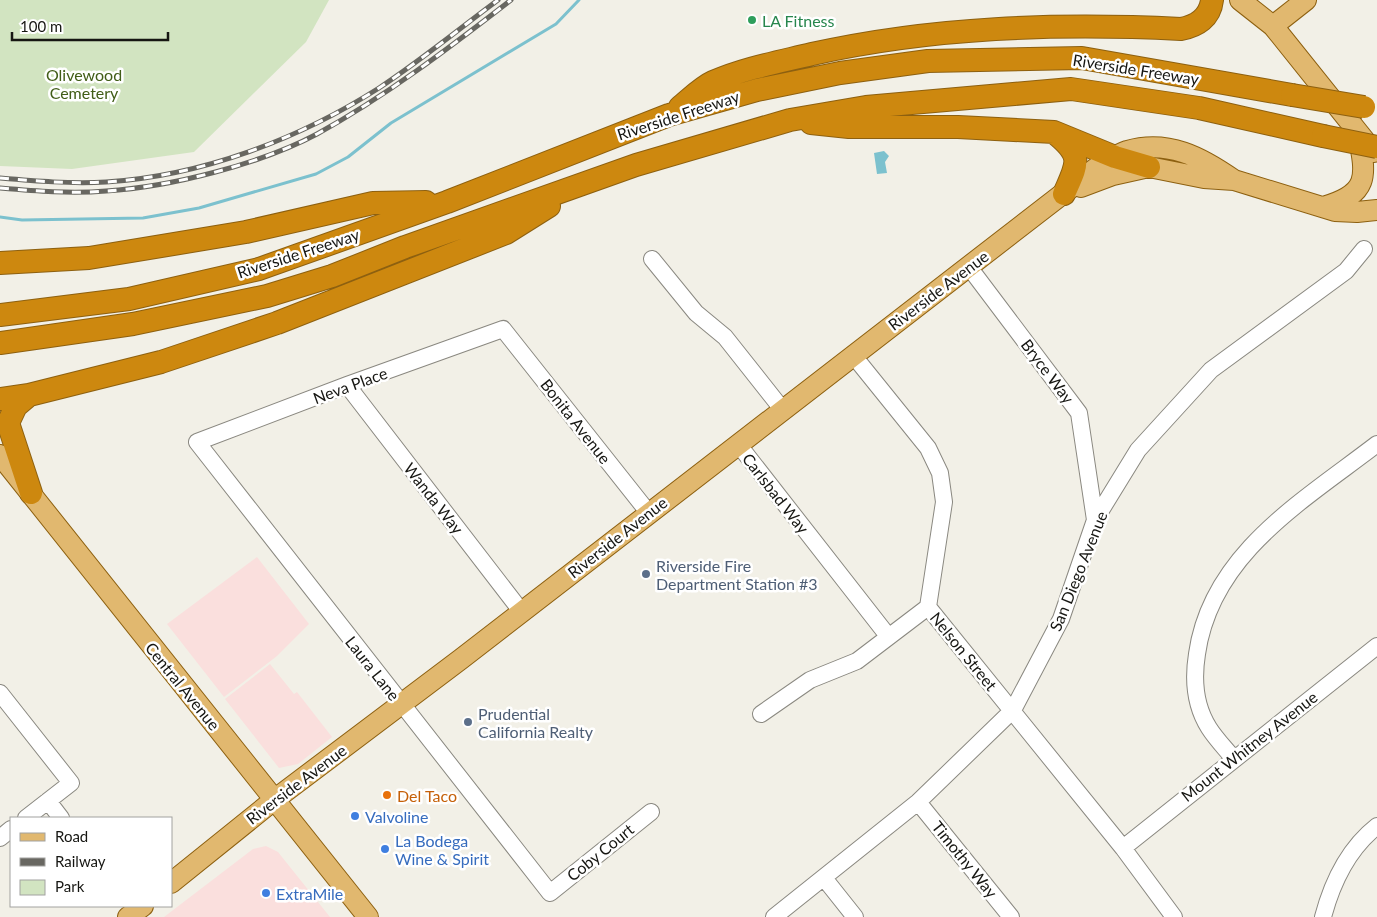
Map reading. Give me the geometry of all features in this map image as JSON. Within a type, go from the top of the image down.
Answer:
[{"type":"highway","points":[[669,115],[712,82],[765,65],[857,44],[976,31],[1055,25],[1181,29],[1193,27],[1202,20],[1208,13],[1212,0]]},
{"type":"highway","name":"Riverside Freeway","points":[[0,315],[129,299],[259,268],[447,202],[669,115],[757,90],[840,72],[928,61],[1082,58],[1292,95],[1373,107]]},
{"type":"highway","name":"Riverside Freeway","points":[[0,343],[133,324],[267,296],[332,276],[405,247],[636,165],[790,120],[884,104],[1072,89],[1199,108],[1377,147]]},
{"type":"highway","points":[[790,120],[849,127],[958,127],[1054,132],[1116,157],[1150,167]]},
{"type":"highway","points":[[1054,132],[1071,147],[1076,160],[1064,194]]},
{"type":"highway","points":[[0,399],[29,395],[161,362],[277,324],[506,233],[586,182]]},
{"type":"highway","points":[[0,263],[98,256],[246,232],[373,203],[447,202]]},
{"type":"highway","points":[[29,395],[16,406],[8,423],[31,493]]},
{"type":"main road","points":[[1240,0],[1273,26],[1377,155]]},
{"type":"main road","points":[[1262,0],[1273,26]]},
{"type":"main road","points":[[1273,26],[1306,0]]},
{"type":"main road","points":[[1322,207],[1342,201],[1355,194],[1363,181],[1364,163],[1357,131]]},
{"type":"main road","name":"Riverside Avenue","points":[[172,882],[274,800],[1064,194],[1080,178],[1125,152],[1146,147],[1167,147],[1200,159],[1234,180]]},
{"type":"main road","name":"Riverside Avenue","points":[[1064,194],[1104,178],[1150,167],[1204,178],[1234,180],[1335,211],[1357,212],[1377,210]]},
{"type":"main road","name":"Central Avenue","points":[[0,455],[368,917]]},
{"type":"street","name":"San Diego Avenue","points":[[774,917],[918,802],[1013,710],[1061,619],[1095,520],[1138,450],[1211,370],[1346,271],[1364,249]]},
{"type":"street","points":[[652,258],[696,313],[725,337],[782,409]]},
{"type":"street","name":"Bryce Way","points":[[968,267],[1079,413],[1095,520]]},
{"type":"street","name":"Neva Place","points":[[197,442],[347,385],[503,329]]},
{"type":"street","name":"Bonita Avenue","points":[[503,329],[648,512]]},
{"type":"street","name":"Nelson Street","points":[[853,355],[928,448],[940,473],[944,502],[928,607],[1123,848],[1174,917]]},
{"type":"street","name":"Wanda Way","points":[[347,385],[521,610]]},
{"type":"street","name":"Laura Lane","points":[[197,442],[550,893]]},
{"type":"street","name":"Carlsbad Way","points":[[738,444],[888,636]]},
{"type":"street","points":[[1233,758],[1209,727],[1198,701],[1194,675],[1198,642],[1211,601],[1234,565],[1266,530],[1377,444]]},
{"type":"street","points":[[762,714],[810,680],[857,661],[928,607]]},
{"type":"street","name":"Mount Whitney Avenue","points":[[1123,848],[1233,758],[1377,646]]},
{"type":"street","points":[[0,693],[71,783],[27,817]]},
{"type":"street","points":[[48,801],[60,817]]},
{"type":"street","name":"Timothy Way","points":[[918,802],[1011,917]]},
{"type":"street","name":"Coby Court","points":[[550,893],[651,812]]},
{"type":"street","points":[[1323,917],[1328,896],[1342,869],[1359,842],[1377,826]]},
{"type":"street","points":[[0,838],[10,830]]},
{"type":"street","points":[[824,878],[855,917]]},
{"type":"shaded area","points":[[257,557],[309,624],[277,656],[224,697],[167,624]]},
{"type":"shaded area","points":[[270,664],[294,694],[297,692],[332,737],[298,764],[279,768],[225,699]]},
{"type":"shaded area","points":[[266,846],[278,852],[330,917],[164,917],[253,849]]},
{"type":"green space","name":"Olivewood Cemetery","points":[[0,0],[329,0],[306,42],[194,152],[72,169],[0,166]]},
{"type":"water","points":[[884,151],[889,156],[885,162],[887,173],[877,174],[874,153]]},
{"type":"waterway","points":[[0,217],[22,220],[143,218],[199,208],[316,174],[348,157],[391,123],[556,24],[579,0]]},
{"type":"railway","points":[[0,178],[80,183],[106,182],[178,172],[248,152],[283,139],[316,123],[379,88],[498,0]]},
{"type":"railway","points":[[0,188],[66,192],[131,189],[186,179],[269,155],[317,134],[368,104],[441,53],[511,0]]},
{"type":"place","name":"LA Fitness","points":[[752,20]]},
{"type":"place","name":"Riverside Fire Department Station #3","points":[[646,574]]},
{"type":"place","name":"Prudential California Realty","points":[[468,722]]},
{"type":"place","name":"Del Taco","points":[[387,795]]},
{"type":"place","name":"Valvoline","points":[[355,816]]},
{"type":"place","name":"La Bodega Wine & Spirit","points":[[385,849]]},
{"type":"place","name":"ExtraMile","points":[[266,893]]}]
